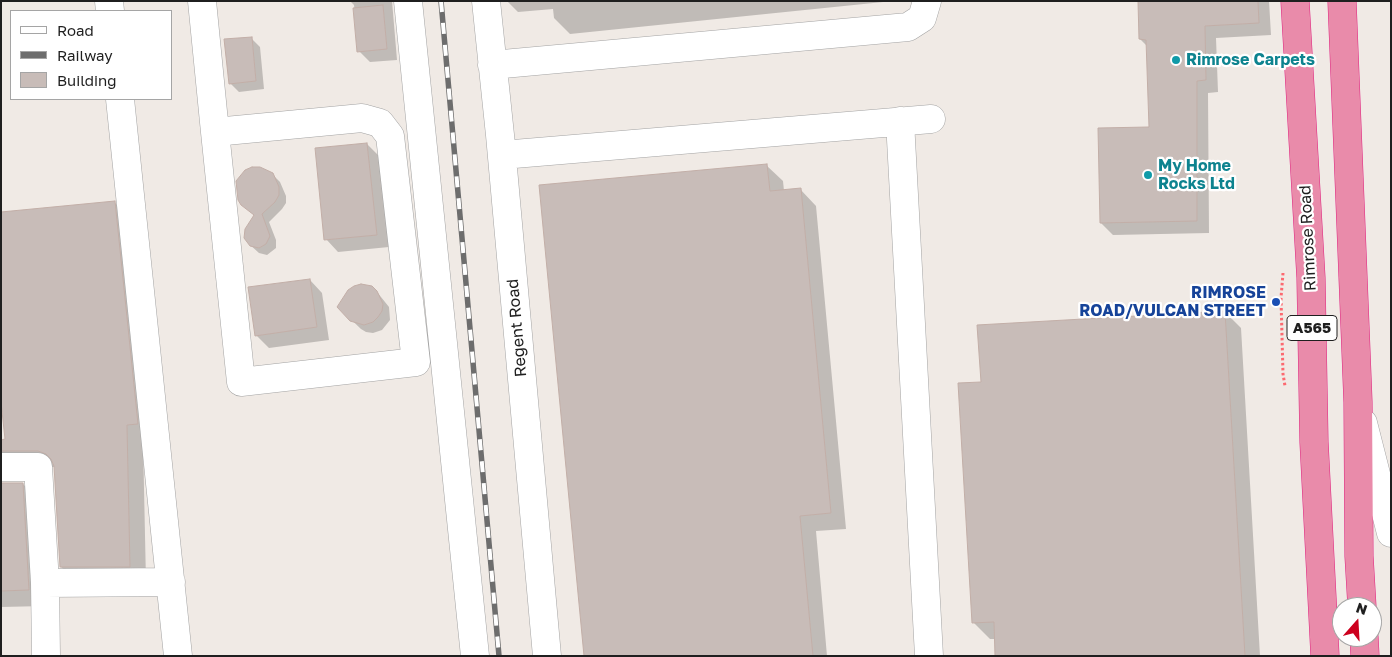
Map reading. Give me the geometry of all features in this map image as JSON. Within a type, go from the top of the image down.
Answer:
[{"type":"highway","name":"Rimrose Road","points":[[1295,1],[1311,278],[1314,442],[1325,656]]},
{"type":"highway","name":"A565","points":[[1342,1],[1358,402],[1359,556],[1361,597]]},
{"type":"street","points":[[202,1],[215,132],[241,382],[416,362],[390,136],[380,124],[362,118],[215,132]]},
{"type":"street","points":[[408,1],[475,656]]},
{"type":"street","name":"Regent Road","points":[[486,1],[502,156],[546,656]]},
{"type":"street","points":[[492,65],[908,27],[922,18],[927,1]]},
{"type":"street","points":[[120,100],[178,656]]},
{"type":"street","points":[[502,156],[930,119]]},
{"type":"street","points":[[900,121],[929,656]]},
{"type":"street","points":[[1358,402],[1391,534]]},
{"type":"street","points":[[1,467],[38,467],[45,582],[46,656]]},
{"type":"street","points":[[45,582],[171,582]]},
{"type":"building","points":[[1138,1],[1258,1],[1259,23],[1205,26],[1206,80],[1197,81],[1197,221],[1100,223],[1098,128],[1149,127],[1146,40],[1139,39]]},
{"type":"building","points":[[383,5],[387,49],[357,52],[353,8]]},
{"type":"building","points":[[252,37],[256,81],[229,84],[224,39]]},
{"type":"building","points":[[367,143],[377,235],[324,240],[315,148]]},
{"type":"building","points":[[767,164],[770,191],[801,188],[831,513],[800,516],[813,656],[584,656],[539,185]]},
{"type":"building","points":[[252,167],[260,167],[273,173],[279,187],[279,195],[275,202],[262,214],[270,236],[266,244],[259,248],[250,246],[244,238],[245,229],[254,215],[241,205],[238,200],[236,181],[245,170]]},
{"type":"building","points":[[115,201],[138,424],[127,425],[130,567],[60,567],[54,466],[51,459],[46,454],[38,451],[1,451],[1,440],[5,439],[1,402],[1,212]]},
{"type":"building","points":[[310,279],[317,327],[255,336],[248,287]]},
{"type":"building","points":[[361,284],[372,286],[377,291],[383,304],[382,311],[378,317],[373,322],[364,325],[350,321],[337,307],[348,290]]},
{"type":"building","points":[[1225,311],[1245,656],[995,656],[994,622],[972,623],[958,383],[981,382],[977,325]]},
{"type":"building","points":[[1,483],[23,483],[29,590],[1,591]]},
{"type":"railway","points":[[441,1],[499,656]]},
{"type":"place","name":"Rimrose Carpets","points":[[1176,60]]},
{"type":"place","name":"My Home Rocks Ltd","points":[[1148,175]]},
{"type":"place","name":"RIMROSE ROAD/VULCAN STREET","points":[[1276,302]]}]
